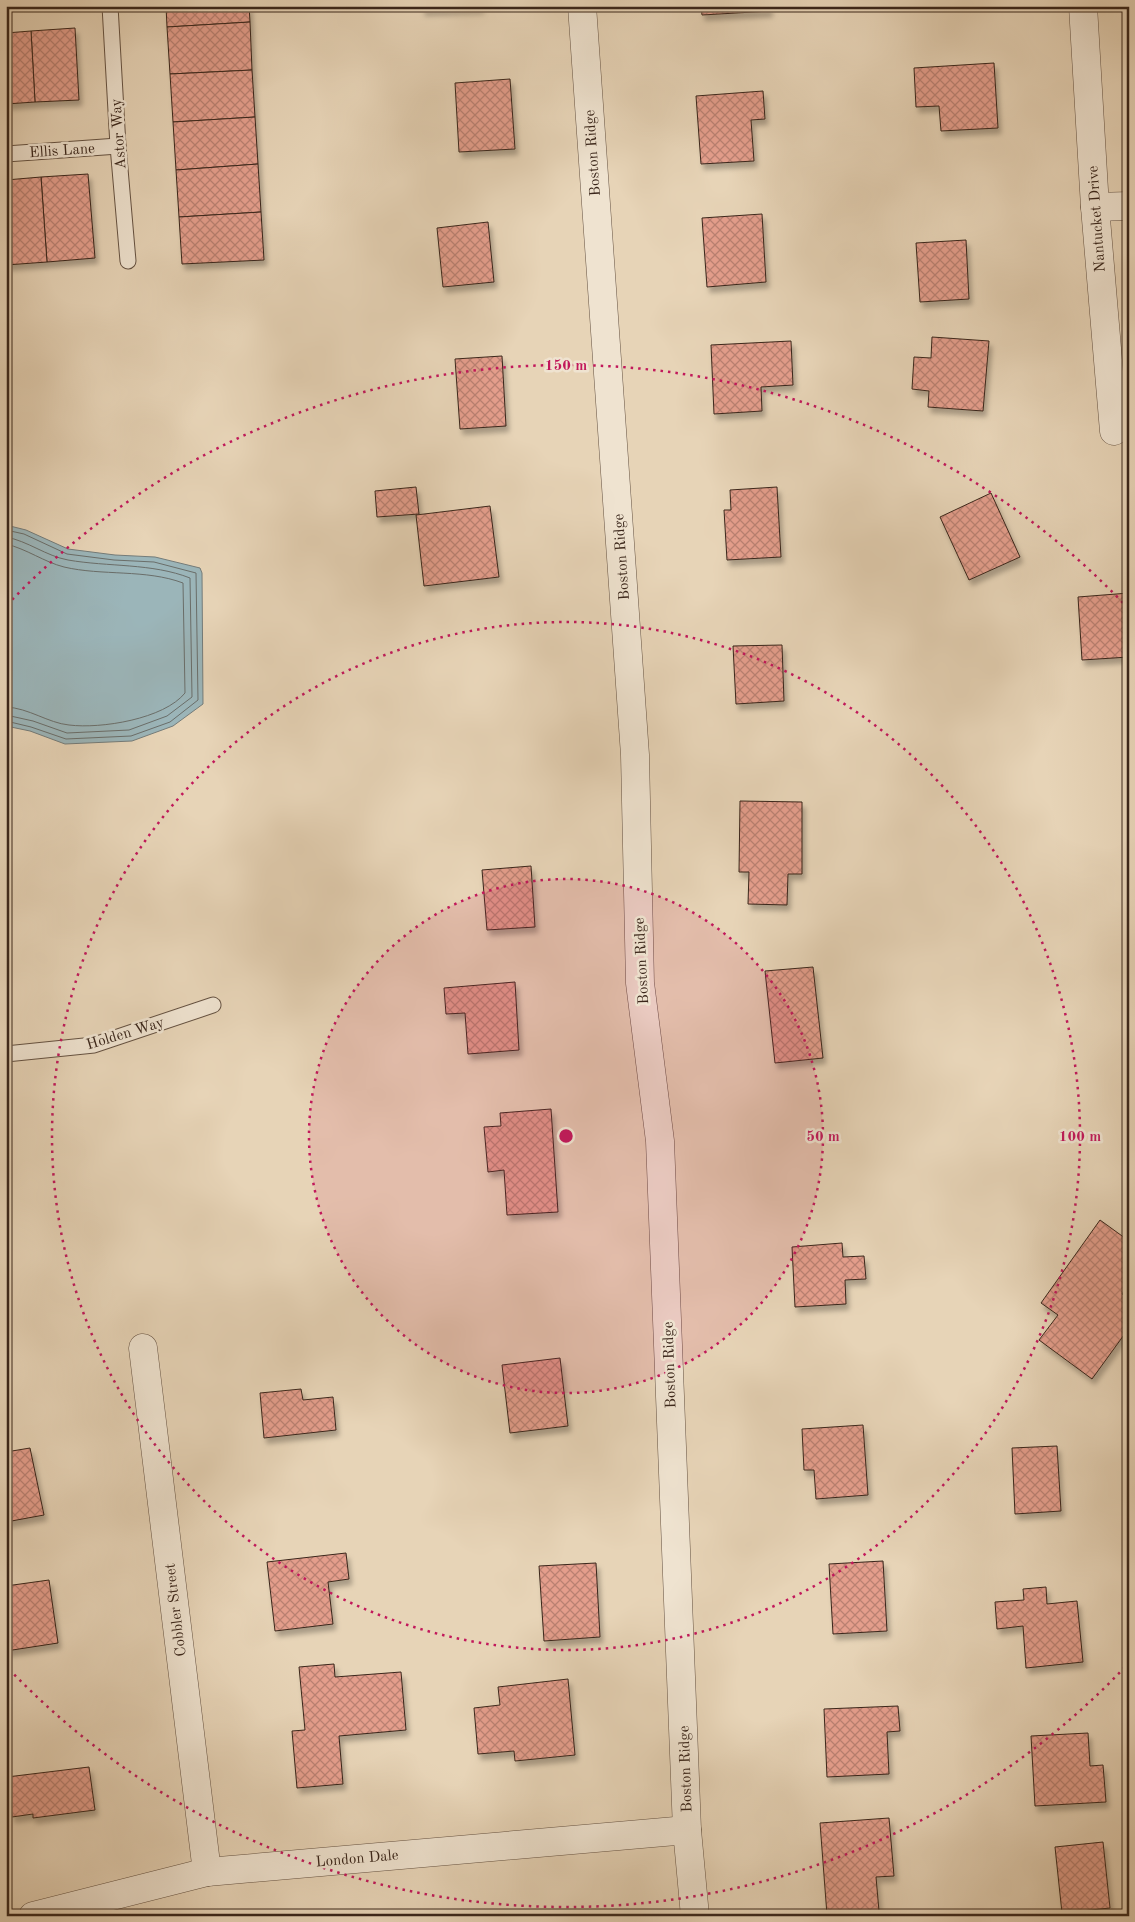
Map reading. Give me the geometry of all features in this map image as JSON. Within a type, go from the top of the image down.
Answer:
[{"type":"street","name":"Boston Ridge","points":[[582,6],[635,755],[640,983],[660,1141],[687,1830],[695,1916]]},
{"type":"street","name":"Nantucket Drive","points":[[1083,6],[1095,206],[1114,431]]},
{"type":"street","points":[[1095,206],[1129,206]]},
{"type":"street","name":"Cobbler Street","points":[[143,1348],[207,1872]]},
{"type":"street","name":"London Dale","points":[[33,1916],[207,1872],[687,1830]]},
{"type":"lane","name":"Astor Way","points":[[110,6],[118,146],[128,261]]},
{"type":"lane","name":"Ellis Lane","points":[[6,154],[118,146]]},
{"type":"lane","name":"Holden Way","points":[[6,1054],[94,1045],[212,1005]]},
{"type":"water","points":[[6,525],[26,530],[68,549],[115,555],[155,557],[200,568],[202,573],[203,704],[173,726],[132,741],[65,744],[30,731],[6,726]]},
{"type":"building","points":[[166,6],[249,6],[250,22],[167,27]]},
{"type":"building","points":[[422,6],[481,6],[481,8],[422,10]]},
{"type":"building","points":[[701,6],[769,6],[770,11],[702,15]]},
{"type":"building","points":[[250,22],[252,70],[170,74],[167,27]]},
{"type":"building","points":[[75,28],[79,100],[35,102],[31,31]]},
{"type":"building","points":[[31,31],[35,102],[6,104],[6,33]]},
{"type":"building","points":[[994,63],[998,128],[941,131],[939,106],[916,107],[914,68]]},
{"type":"building","points":[[252,70],[255,117],[173,122],[170,74]]},
{"type":"building","points":[[510,79],[515,149],[459,152],[455,83]]},
{"type":"building","points":[[763,91],[765,119],[751,120],[754,161],[701,164],[696,96]]},
{"type":"building","points":[[255,117],[258,164],[176,170],[173,122]]},
{"type":"building","points":[[258,164],[261,212],[179,217],[176,170]]},
{"type":"building","points":[[88,174],[95,258],[47,262],[41,177]]},
{"type":"building","points":[[41,177],[47,262],[6,265],[6,180]]},
{"type":"building","points":[[261,212],[264,260],[182,264],[179,217]]},
{"type":"building","points":[[762,214],[766,282],[707,287],[702,218]]},
{"type":"building","points":[[488,222],[494,282],[443,287],[437,228]]},
{"type":"building","points":[[966,240],[969,299],[920,302],[916,243]]},
{"type":"building","points":[[932,337],[989,341],[983,411],[928,407],[929,391],[912,389],[914,357],[931,358]]},
{"type":"building","points":[[791,341],[793,385],[761,387],[762,411],[714,414],[711,345]]},
{"type":"building","points":[[502,356],[506,426],[460,429],[455,359]]},
{"type":"building","points":[[416,487],[419,514],[377,517],[375,491]]},
{"type":"building","points":[[777,487],[781,557],[727,560],[724,510],[731,510],[730,490]]},
{"type":"building","points":[[991,493],[1020,557],[969,580],[940,517]]},
{"type":"building","points":[[490,506],[499,577],[424,586],[416,515]]},
{"type":"building","points":[[1129,593],[1129,657],[1082,660],[1078,597]]},
{"type":"building","points":[[782,645],[784,701],[736,704],[733,646]]},
{"type":"building","points":[[740,801],[802,802],[802,874],[788,874],[787,905],[748,904],[749,872],[739,872]]},
{"type":"building","points":[[531,866],[535,927],[487,930],[482,870]]},
{"type":"building","points":[[813,967],[823,1058],[775,1063],[765,971]]},
{"type":"building","points":[[515,982],[519,1050],[468,1054],[465,1013],[446,1014],[444,988]]},
{"type":"building","points":[[551,1109],[558,1212],[507,1215],[504,1170],[488,1172],[484,1127],[501,1126],[500,1113]]},
{"type":"building","points":[[1100,1220],[1129,1241],[1129,1284],[1122,1294],[1129,1299],[1129,1328],[1092,1379],[1039,1340],[1058,1315],[1041,1303]]},
{"type":"building","points":[[842,1243],[843,1257],[864,1256],[866,1279],[845,1280],[846,1304],[795,1307],[792,1247]]},
{"type":"building","points":[[560,1358],[568,1426],[510,1433],[502,1365]]},
{"type":"building","points":[[301,1389],[303,1400],[333,1397],[336,1430],[264,1438],[260,1393]]},
{"type":"building","points":[[863,1425],[868,1495],[816,1499],[814,1470],[804,1470],[802,1429]]},
{"type":"building","points":[[1057,1446],[1061,1511],[1015,1514],[1012,1448]]},
{"type":"building","points":[[30,1448],[44,1515],[6,1522],[6,1452]]},
{"type":"building","points":[[346,1553],[349,1579],[328,1582],[333,1624],[275,1631],[267,1562]]},
{"type":"building","points":[[883,1561],[887,1631],[833,1634],[829,1564]]},
{"type":"building","points":[[596,1563],[600,1637],[544,1641],[539,1566]]},
{"type":"building","points":[[49,1580],[58,1643],[6,1651],[6,1586]]},
{"type":"building","points":[[1046,1587],[1047,1604],[1077,1601],[1083,1662],[1026,1668],[1023,1626],[997,1629],[995,1602],[1024,1600],[1023,1589]]},
{"type":"building","points":[[334,1664],[335,1677],[401,1672],[406,1730],[339,1736],[343,1784],[297,1788],[292,1731],[305,1730],[299,1667]]},
{"type":"building","points":[[568,1679],[575,1755],[515,1761],[514,1751],[478,1754],[474,1708],[500,1705],[498,1687]]},
{"type":"building","points":[[898,1706],[900,1731],[887,1732],[889,1774],[827,1777],[824,1709]]},
{"type":"building","points":[[1088,1733],[1090,1766],[1103,1765],[1106,1802],[1035,1806],[1031,1736]]},
{"type":"building","points":[[89,1767],[95,1810],[33,1818],[33,1814],[12,1817],[7,1777]]},
{"type":"building","points":[[889,1818],[894,1876],[876,1877],[879,1911],[827,1915],[820,1823]]},
{"type":"building","points":[[1103,1842],[1110,1908],[1062,1913],[1055,1847]]}]
